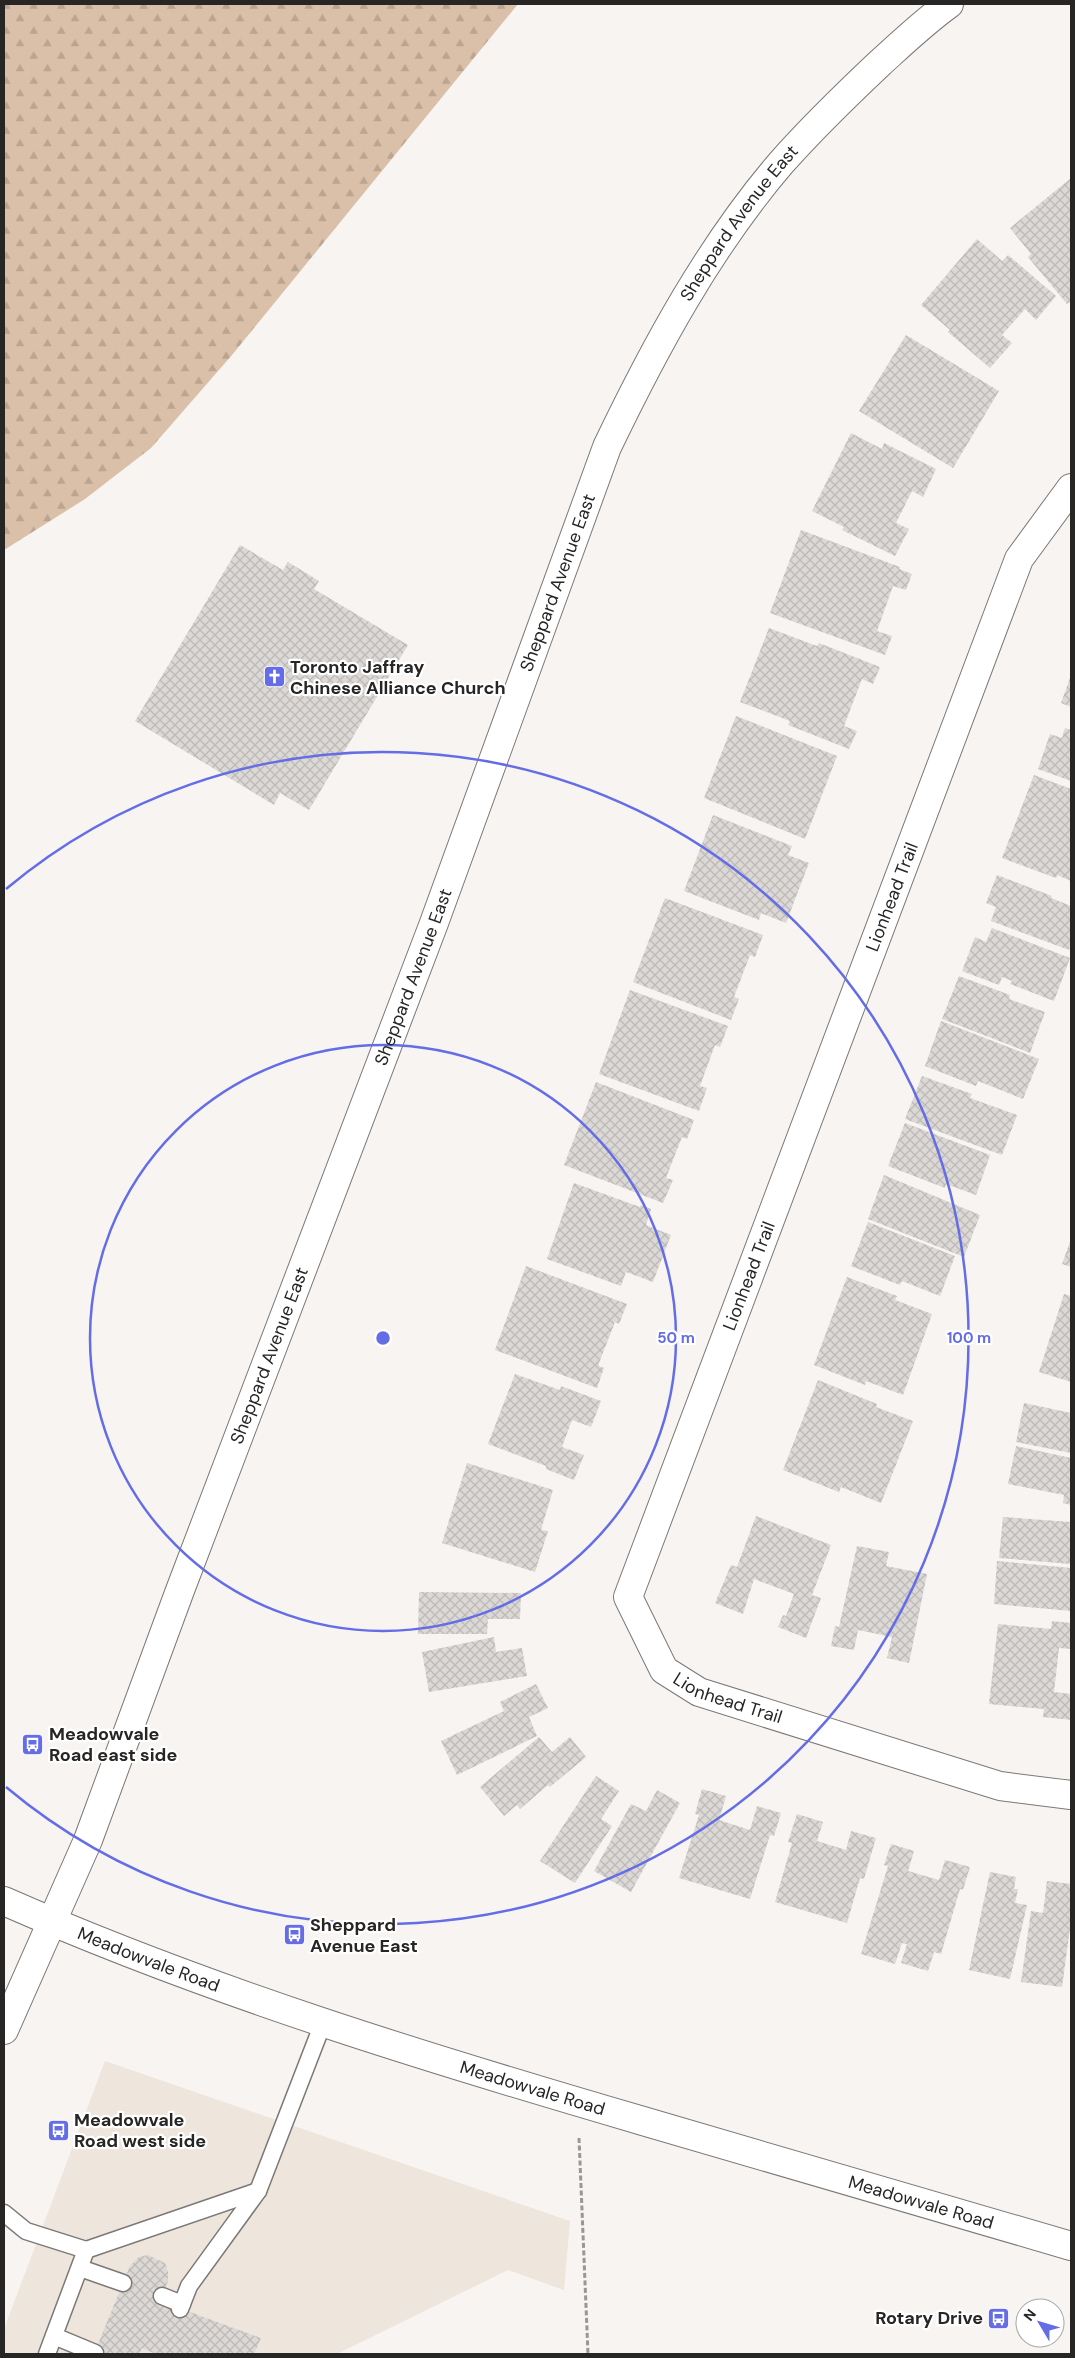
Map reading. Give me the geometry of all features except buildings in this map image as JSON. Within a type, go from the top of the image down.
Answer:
[{"type":"main road","name":"Sheppard Avenue East","points":[[4,2030],[88,1840],[183,1584],[431,932],[608,447],[638,384],[684,301],[730,231],[781,164],[850,90],[933,15],[948,4]]},
{"type":"main road","name":"Lionhead Trail","points":[[1071,488],[1019,559],[628,1597],[664,1670],[699,1692],[1000,1786],[1071,1795]]},
{"type":"main road","name":"Meadowvale Road","points":[[4,1901],[134,1957],[324,2023],[577,2102],[1071,2246]]},
{"type":"lane","points":[[162,2296],[181,2306],[190,2286],[258,2191],[324,2023]]},
{"type":"lane","points":[[4,2213],[26,2231],[86,2250],[258,2191]]},
{"type":"lane","points":[[47,2354],[86,2250]]},
{"type":"lane","points":[[80,2268],[123,2283]]},
{"type":"lane","points":[[54,2336],[95,2353]]},
{"type":"path","points":[[577,2102],[588,2354]]},
{"type":"shaded area","points":[[105,2061],[570,2221],[564,2290],[508,2270],[337,2354],[4,2354],[4,2329]]},
{"type":"green space","points":[[4,4],[518,4],[232,355],[151,448],[85,499],[4,550]]},
{"type":"place","name":"Toronto Jaffray Chinese Alliance Church","points":[[274,677]]},
{"type":"place","name":"Meadowvale Road east side","points":[[33,1744]]},
{"type":"place","name":"Sheppard Avenue East","points":[[294,1935]]},
{"type":"place","name":"Meadowvale Road west side","points":[[58,2130]]},
{"type":"place","name":"Rotary Drive","points":[[999,2318]]}]
